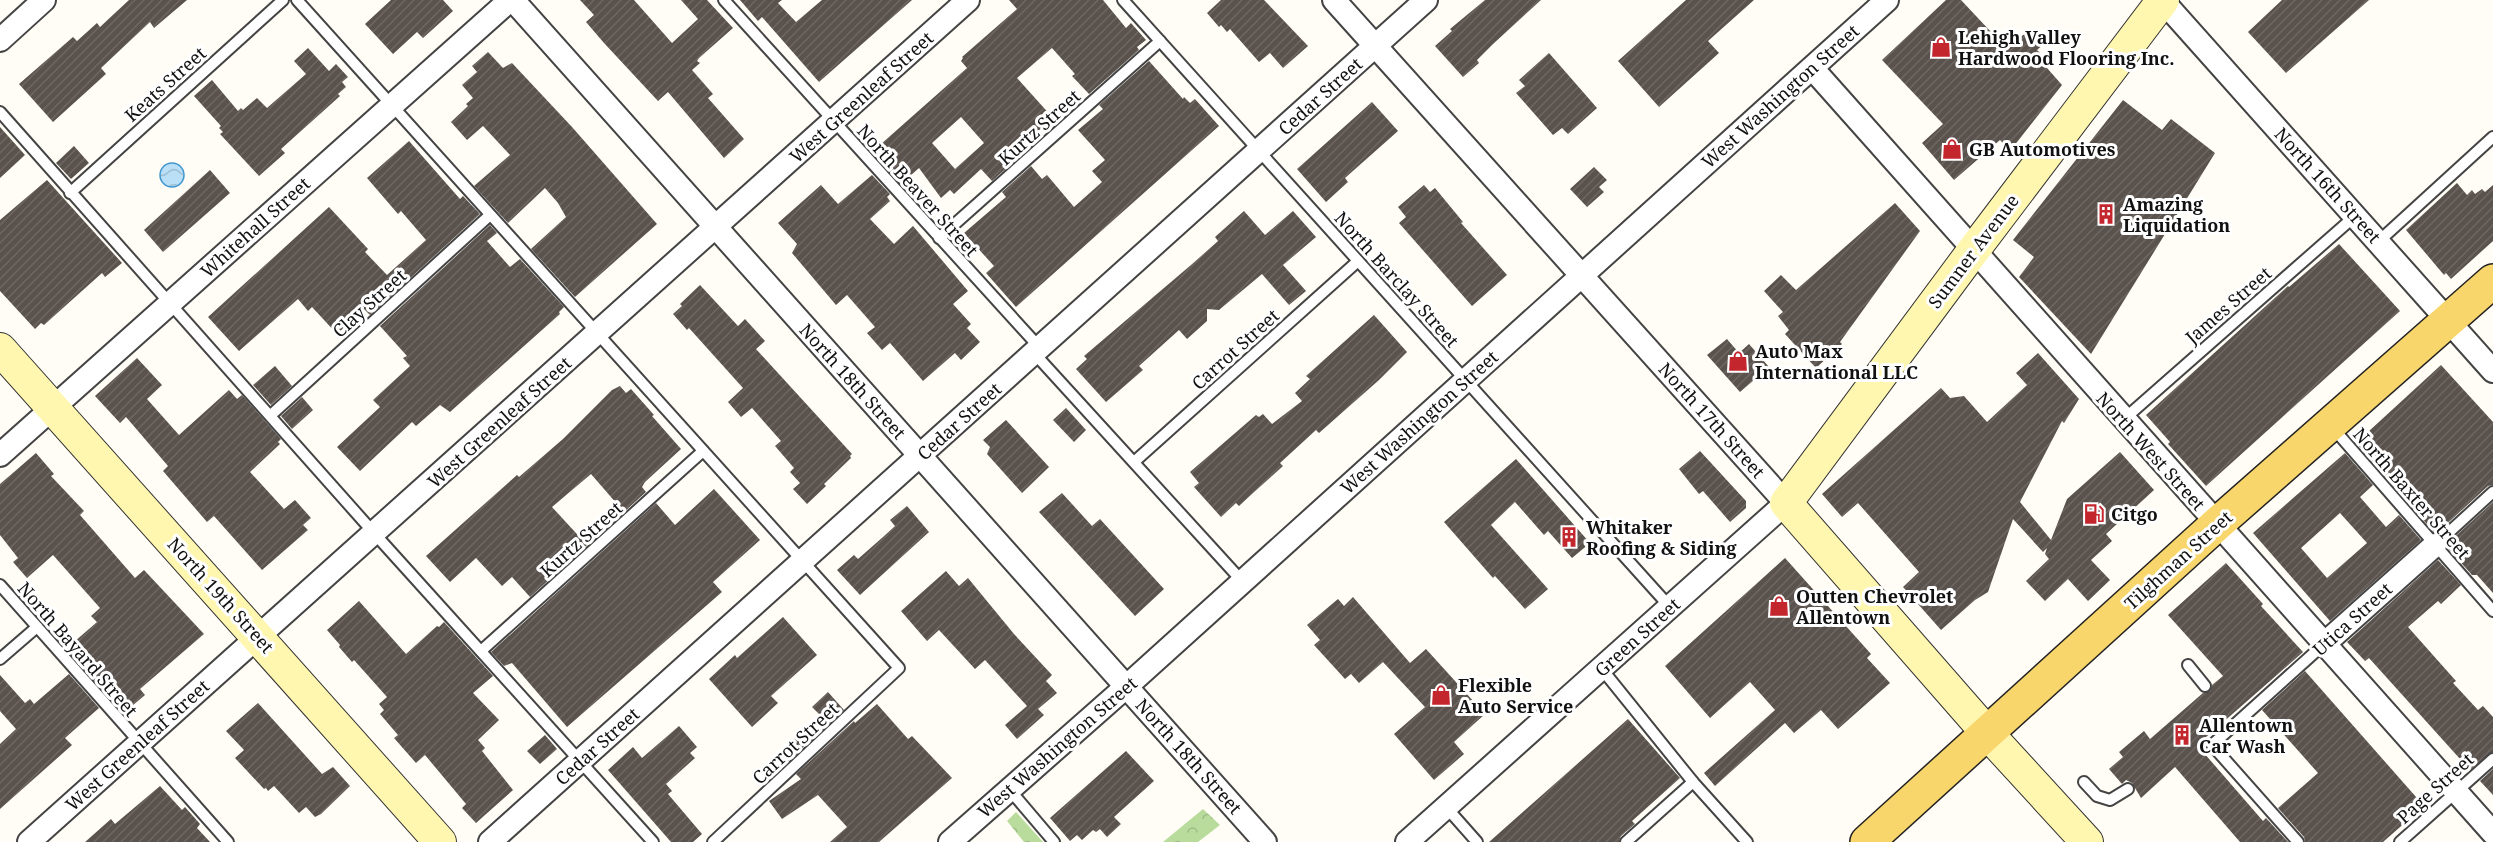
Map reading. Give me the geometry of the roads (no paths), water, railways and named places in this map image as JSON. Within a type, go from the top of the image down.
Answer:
[{"type":"main road","name":"Tilghman Street","points":[[1867,842],[2217,524],[2493,281]]},
{"type":"street","points":[[0,40],[44,0]]},
{"type":"street","name":"Whitehall Street","points":[[0,455],[511,0]]},
{"type":"street","name":"North 18th Street","points":[[511,0],[1265,842]]},
{"type":"street","name":"West Greenleaf Street","points":[[29,842],[968,0]]},
{"type":"street","name":"North 17th Street","points":[[1334,0],[1786,503],[1988,734],[2087,842]]},
{"type":"street","name":"Cedar Street","points":[[490,842],[1426,0]]},
{"type":"street","name":"West Washington Street","points":[[950,842],[1127,686],[1887,0]]},
{"type":"street","name":"North 16th Street","points":[[2163,0],[2493,371]]},
{"type":"street","name":"Sumner Avenue","points":[[1786,503],[2163,0]]},
{"type":"street","name":"North West Street","points":[[1812,68],[2323,645],[2493,833]]},
{"type":"street","name":"North 19th Street","points":[[0,349],[440,842]]},
{"type":"street","name":"Green Street","points":[[1407,842],[1786,503]]},
{"type":"street","name":"Utica Street","points":[[2323,645],[2435,545]]},
{"type":"lane","name":"Keats Street","points":[[70,193],[283,0]]},
{"type":"lane","points":[[297,0],[802,562]]},
{"type":"lane","name":"North Barclay Street","points":[[1123,0],[1670,607]]},
{"type":"lane","name":"North Beaver Street","points":[[728,1],[1134,462],[1242,581]]},
{"type":"lane","name":"Kurtz Street","points":[[939,238],[1160,41]]},
{"type":"lane","points":[[0,112],[374,533],[653,842]]},
{"type":"lane","points":[[2378,242],[2493,137]]},
{"type":"lane","name":"Clay Street","points":[[271,416],[490,215]]},
{"type":"lane","name":"James Street","points":[[2123,420],[2355,216]]},
{"type":"lane","name":"Carrot Street","points":[[1134,462],[1358,261]]},
{"type":"lane","name":"North Baxter Street","points":[[2329,424],[2493,610]]},
{"type":"lane","name":"Kurtz Street","points":[[481,651],[703,452]]},
{"type":"lane","name":"Utica Street","points":[[2435,545],[2493,492]]},
{"type":"lane","name":"Carrot Street","points":[[713,842],[899,668],[802,562]]},
{"type":"lane","name":"North Bayard Street","points":[[0,585],[228,842]]},
{"type":"lane","points":[[0,659],[37,627]]},
{"type":"lane","name":"Utica Street","points":[[2298,842],[2211,745],[2323,645]]},
{"type":"lane","points":[[2188,665],[2205,686]]},
{"type":"lane","points":[[1601,668],[1693,782],[1747,842]]},
{"type":"lane","name":"Page Street","points":[[2400,842],[2493,759]]},
{"type":"lane","points":[[1626,842],[1693,782]]},
{"type":"lane","points":[[2084,782],[2097,796],[2110,800],[2128,789]]},
{"type":"lane","points":[[1009,789],[1054,842]]},
{"type":"lane","points":[[1446,807],[1477,842]]},
{"type":"water","points":[[172,163],[180,167],[184,175],[180,183],[172,187],[164,183],[160,175],[164,167]]},
{"type":"place","name":"Lehigh Valley Hardwood Flooring Inc.","points":[[1941,47]]},
{"type":"place","name":"GB Automotives","points":[[1952,149]]},
{"type":"place","name":"Amazing Liquidation","points":[[2106,214]]},
{"type":"place","name":"Auto Max International LLC","points":[[1738,361]]},
{"type":"place","name":"Citgo","points":[[2094,514]]},
{"type":"place","name":"Whitaker Roofing & Siding","points":[[1569,537]]},
{"type":"place","name":"Outten Chevrolet Allentown","points":[[1779,606]]},
{"type":"place","name":"Flexible Auto Service","points":[[1441,695]]},
{"type":"place","name":"Allentown Car Wash","points":[[2182,735]]}]
